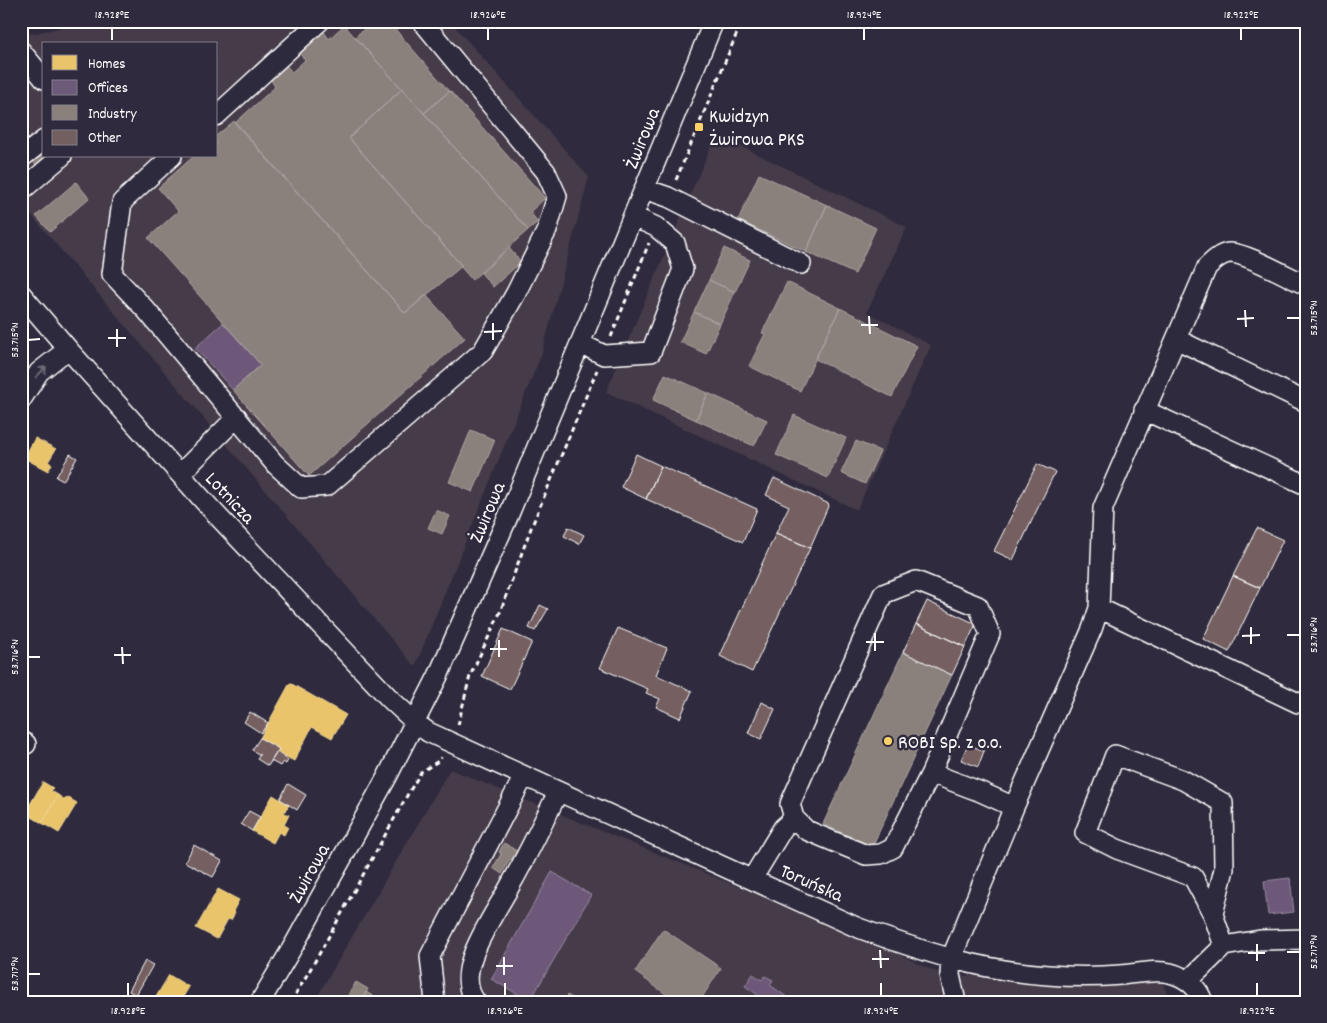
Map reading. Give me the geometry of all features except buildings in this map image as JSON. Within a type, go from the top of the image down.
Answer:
[{"type":"street","points":[[218,114],[320,21]]},
{"type":"street","points":[[170,158],[122,202],[112,274],[146,310],[275,464],[301,488],[327,486],[483,351],[516,294],[547,230],[557,196],[546,172],[422,21]]},
{"type":"street","name":"Żwirowa","points":[[260,1002],[295,944],[416,723],[503,528],[714,21]]},
{"type":"street","points":[[21,51],[42,77]]},
{"type":"street","points":[[21,158],[42,142]]},
{"type":"street","points":[[21,191],[60,158]]},
{"type":"street","points":[[645,189],[668,197],[801,264]]},
{"type":"street","points":[[581,344],[604,355],[651,352],[683,269],[675,243],[656,227],[634,216]]},
{"type":"street","points":[[956,1002],[950,975],[951,959],[1099,608],[1103,508],[1206,267],[1216,257],[1230,253],[1248,258],[1306,285]]},
{"type":"street","name":"Lotnicza","points":[[21,294],[68,350],[180,474],[390,699],[416,723]]},
{"type":"street","points":[[1176,339],[1306,402]]},
{"type":"street","points":[[21,400],[40,372],[68,350]]},
{"type":"street","points":[[1144,410],[1306,485]]},
{"type":"street","points":[[180,474],[237,417]]},
{"type":"street","points":[[916,581],[978,606],[990,634],[931,773],[893,848],[881,854],[866,856],[806,830],[794,818],[790,804],[883,594],[916,581]]},
{"type":"street","points":[[1099,608],[1298,703]]},
{"type":"street","name":"Toruńska","points":[[416,723],[428,732],[856,927],[910,946],[951,959],[1047,975],[1119,975],[1155,972],[1170,973],[1188,981]]},
{"type":"street","points":[[1214,914],[1224,870],[1223,803],[1184,780],[1116,755],[1085,833],[1117,849],[1193,877],[1214,914],[1224,946]]},
{"type":"street","points":[[931,773],[1014,807]]},
{"type":"street","points":[[435,1002],[430,956],[524,776]]},
{"type":"street","points":[[476,1002],[471,995],[468,980],[472,959],[484,932],[529,852],[558,792]]},
{"type":"street","points":[[752,879],[783,828],[794,818]]},
{"type":"street","points":[[1203,1002],[1198,989],[1188,981],[1224,946],[1260,940],[1306,939]]},
{"type":"shaded area","points":[[91,21],[450,21],[589,177],[542,353],[415,667],[21,203],[21,23],[31,34]]},
{"type":"shaded area","points":[[716,134],[907,227],[867,312],[931,345],[857,510],[606,392]]},
{"type":"shaded area","points":[[450,769],[869,940],[932,970],[950,975],[1163,983],[1170,1002],[314,1002]]},
{"type":"place","name":"Kwidzyn Żwirowa PKS","points":[[699,127]]},
{"type":"place","name":"ROBI Sp. z o.o.","points":[[888,741]]}]
